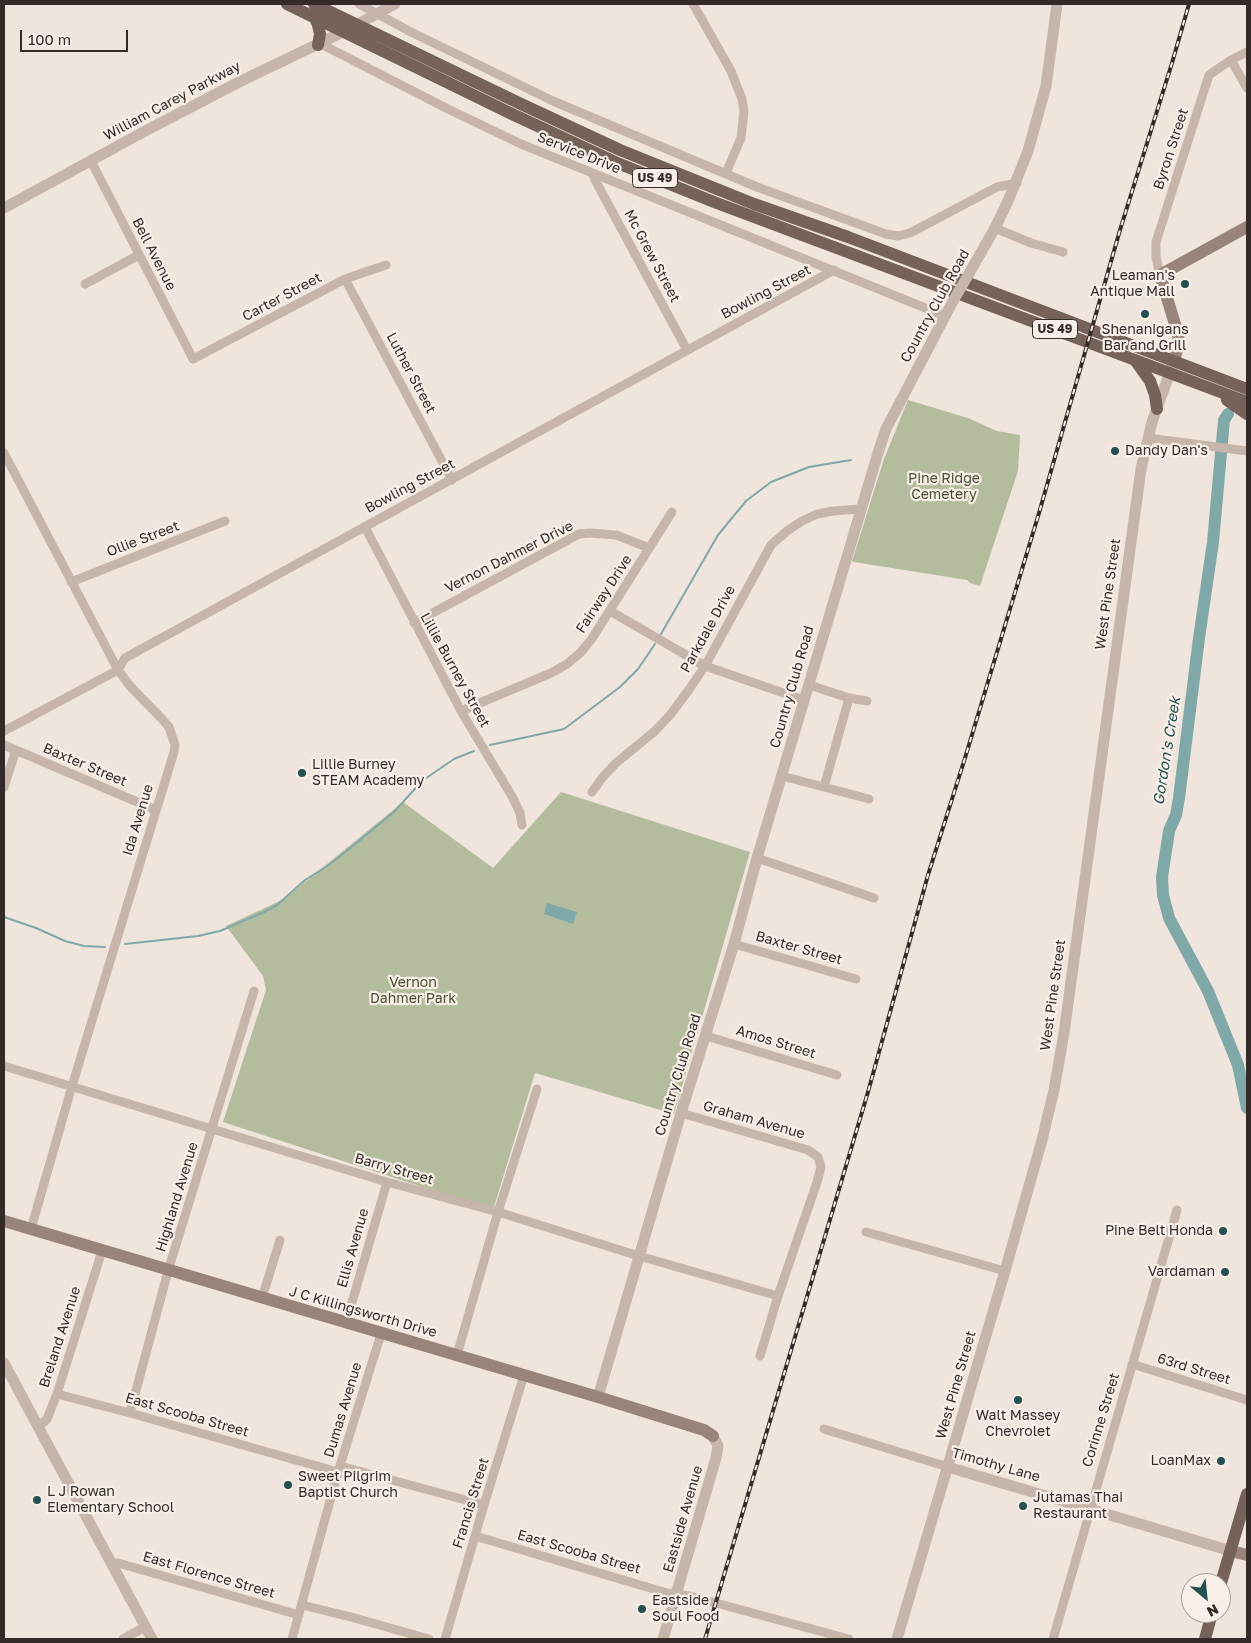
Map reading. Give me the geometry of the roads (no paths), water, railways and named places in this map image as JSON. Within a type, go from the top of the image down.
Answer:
[{"type":"main road","name":"US 49","points":[[287,4],[512,114],[618,156],[754,204],[1172,366],[1213,390],[1247,402]]},
{"type":"main road","name":"US 49","points":[[314,4],[521,104],[618,156],[714,202],[1133,358],[1224,380],[1247,389]]},
{"type":"main road","points":[[315,18],[320,34],[319,44]]},
{"type":"main road","points":[[1160,276],[1247,226]]},
{"type":"main road","name":"West Pine Street","points":[[1160,276],[1176,326],[1179,342],[1172,366]]},
{"type":"main road","points":[[1133,358],[1150,381],[1157,409]]},
{"type":"main road","points":[[1224,380],[1247,382]]},
{"type":"main road","points":[[1213,390],[1247,414]]},
{"type":"main road","name":"J C Killingsworth Drive","points":[[4,1221],[598,1397],[704,1430],[713,1436]]},
{"type":"main road","points":[[1224,1573],[1247,1494]]},
{"type":"main road","name":"Timothy Lane","points":[[1231,1550],[1247,1555]]},
{"type":"main road","points":[[1205,1639],[1209,1623]]},
{"type":"street","points":[[359,4],[553,101],[757,187],[886,234],[898,236],[910,234],[997,187],[1017,183]]},
{"type":"street","name":"William Carey Parkway","points":[[4,208],[233,86],[395,4]]},
{"type":"street","points":[[693,4],[731,71],[742,99],[744,111],[741,138],[726,173]]},
{"type":"street","name":"Country Club Road","points":[[598,1397],[681,1113],[734,944],[757,858],[860,509],[886,429],[953,301],[995,228],[1017,183],[1046,86],[1057,4]]},
{"type":"street","name":"Service Drive","points":[[319,44],[498,133],[594,174],[945,316]]},
{"type":"street","name":"Byron Street","points":[[1160,276],[1156,257],[1156,242],[1209,75],[1247,52]]},
{"type":"street","points":[[1232,60],[1247,88]]},
{"type":"street","points":[[618,156],[627,133]]},
{"type":"street","name":"Bell Avenue","points":[[91,161],[193,359]]},
{"type":"street","name":"Mc Grew Street","points":[[594,174],[595,180],[687,350]]},
{"type":"street","points":[[995,228],[1031,243],[1064,252]]},
{"type":"street","points":[[85,284],[140,255]]},
{"type":"street","name":"Carter Street","points":[[193,359],[345,279],[386,265]]},
{"type":"street","name":"Bowling Street","points":[[4,731],[118,670],[125,658],[834,270]]},
{"type":"street","name":"Luther Street","points":[[345,279],[452,480]]},
{"type":"street","name":"West Pine Street","points":[[897,1639],[1005,1271],[1054,1090],[1137,493],[1148,438],[1172,366]]},
{"type":"street","points":[[1148,438],[1247,451]]},
{"type":"street","name":"Ida Avenue","points":[[4,453],[17,475],[70,582],[118,670],[130,686],[169,727],[175,745],[31,1229]]},
{"type":"street","name":"Parkdale Drive","points":[[592,792],[616,763],[656,730],[670,715],[705,666],[771,545],[787,531],[817,514],[860,509]]},
{"type":"street","name":"Fairway Drive","points":[[461,711],[551,674],[567,664],[591,640],[672,512]]},
{"type":"street","name":"Ollie Street","points":[[70,582],[225,521]]},
{"type":"street","name":"Lillie Burney Street","points":[[364,526],[461,711],[513,798],[520,813],[522,825]]},
{"type":"street","name":"Vernon Dahmer Drive","points":[[414,623],[579,534],[616,535],[649,548]]},
{"type":"street","points":[[610,611],[705,666],[804,700]]},
{"type":"street","points":[[809,685],[849,698],[867,701]]},
{"type":"street","points":[[824,787],[849,698]]},
{"type":"street","name":"Baxter Street","points":[[4,745],[156,810]]},
{"type":"street","points":[[4,787],[16,750]]},
{"type":"street","points":[[782,776],[869,799]]},
{"type":"street","points":[[757,858],[874,898]]},
{"type":"street","name":"Baxter Street","points":[[734,944],[856,979]]},
{"type":"street","name":"Highland Avenue","points":[[130,1413],[168,1271],[254,991]]},
{"type":"street","name":"Amos Street","points":[[706,1036],[838,1074]]},
{"type":"street","name":"Barry Street","points":[[4,1066],[387,1182],[498,1212],[639,1256],[778,1296]]},
{"type":"street","points":[[457,1355],[498,1212],[537,1089]]},
{"type":"street","name":"Graham Avenue","points":[[681,1113],[808,1150],[818,1157],[821,1168],[817,1182],[778,1296]]},
{"type":"street","name":"Ellis Avenue","points":[[346,1323],[387,1182]]},
{"type":"street","name":"Corinne Street","points":[[1052,1639],[1178,1210]]},
{"type":"street","points":[[866,1232],[1005,1271]]},
{"type":"street","points":[[262,1298],[280,1240]]},
{"type":"street","name":"Breland Avenue","points":[[38,1428],[47,1419],[57,1394],[102,1251]]},
{"type":"street","points":[[760,1356],[778,1296]]},
{"type":"street","name":"Dumas Avenue","points":[[292,1639],[339,1469],[381,1334]]},
{"type":"street","points":[[4,1363],[152,1639]]},
{"type":"street","name":"63rd Street","points":[[1132,1364],[1247,1400]]},
{"type":"street","name":"Francis Street","points":[[445,1639],[524,1375]]},
{"type":"street","name":"East Scooba Street","points":[[57,1394],[339,1469],[484,1505]]},
{"type":"street","name":"Timothy Lane","points":[[824,1429],[1231,1550]]},
{"type":"street","name":"Eastside Avenue","points":[[663,1639],[716,1458],[718,1446],[713,1436]]},
{"type":"street","name":"East Scooba Street","points":[[475,1536],[667,1593],[690,1596],[849,1639]]},
{"type":"street","name":"East Florence Street","points":[[111,1564],[118,1563],[299,1615]]},
{"type":"street","points":[[302,1605],[429,1639]]},
{"type":"street","points":[[123,1639],[146,1627]]},
{"type":"water","points":[[547,903],[577,912],[573,924],[544,914]]},
{"type":"waterway","name":"Gordon's Creek","points":[[1228,414],[1224,420],[1213,542],[1179,798],[1176,815],[1169,831],[1162,877],[1163,895],[1169,918],[1208,991],[1238,1065],[1247,1108]]},
{"type":"waterway","points":[[661,634],[718,535],[746,501],[771,482],[809,467],[851,460]]},
{"type":"waterway","points":[[490,745],[564,729],[620,687],[638,669],[655,644]]},
{"type":"waterway","points":[[125,944],[198,936],[220,931],[277,905],[305,880],[329,865],[394,812],[422,781],[454,759],[474,751]]},
{"type":"waterway","points":[[4,917],[65,941],[84,946],[105,947]]},
{"type":"railway","points":[[705,1639],[868,1092],[928,875],[1039,513],[1120,230],[1189,4]]},
{"type":"place","name":"Leaman's Antique Mall","points":[[1185,284]]},
{"type":"place","name":"Shenanigans Bar and Grill","points":[[1145,314]]},
{"type":"place","name":"Dandy Dan's","points":[[1115,451]]},
{"type":"place","name":"Lillie Burney STEAM Academy","points":[[302,773]]},
{"type":"place","name":"Pine Belt Honda","points":[[1223,1231]]},
{"type":"place","name":"Vardaman","points":[[1225,1272]]},
{"type":"place","name":"Walt Massey Chevrolet","points":[[1018,1400]]},
{"type":"place","name":"LoanMax","points":[[1221,1461]]},
{"type":"place","name":"Sweet Pilgrim Baptist Church","points":[[288,1485]]},
{"type":"place","name":"L J Rowan Elementary School","points":[[37,1500]]},
{"type":"place","name":"Jutamas Thai Restaurant","points":[[1023,1506]]},
{"type":"place","name":"Eastside Soul Food","points":[[642,1609]]},
{"type":"park label","name":"Pine Ridge Cemetery","points":[[944,488]]},
{"type":"park label","name":"Vernon Dahmer Park","points":[[413,992]]}]
